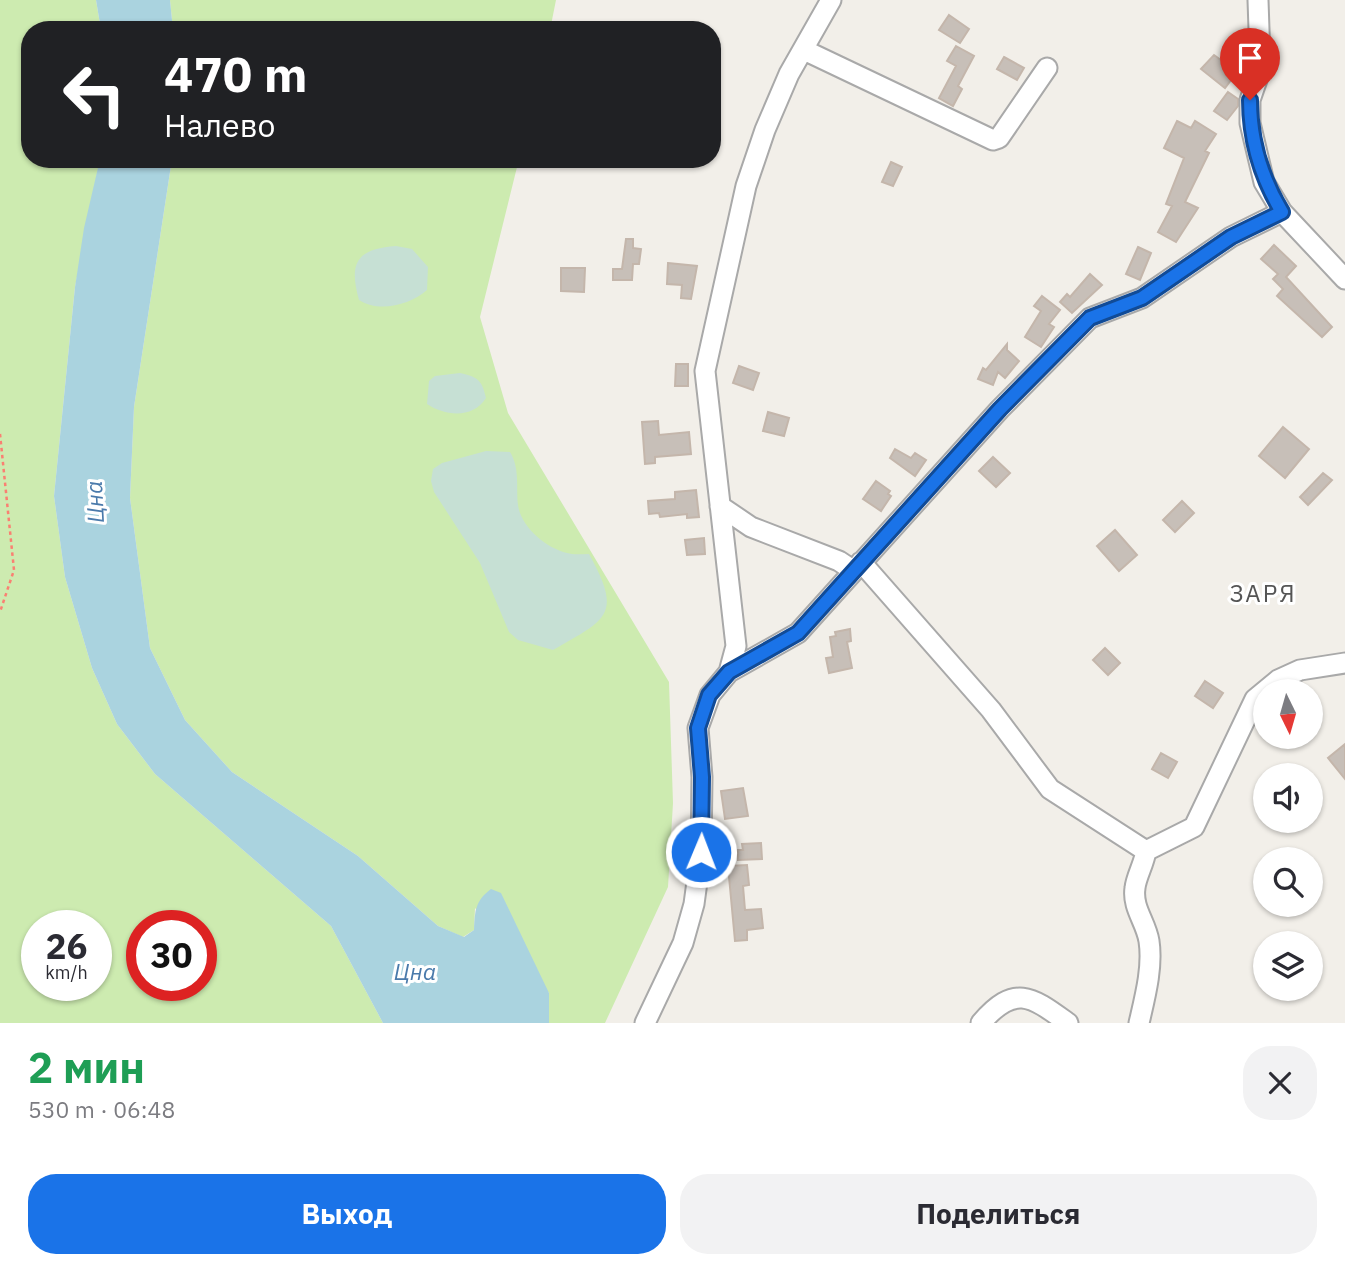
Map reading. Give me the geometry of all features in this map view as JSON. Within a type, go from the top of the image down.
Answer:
[{"type":"street","points":[[729,672],[736,646],[705,371],[715,315],[757,152],[789,74],[831,0]]},
{"type":"street","points":[[1258,0],[1259,74],[1250,100],[1250,123],[1264,182],[1282,212],[1345,279]]},
{"type":"street","points":[[804,50],[993,140],[999,138],[1047,68]]},
{"type":"street","points":[[645,1023],[683,943],[694,904],[701,852],[702,777],[698,728],[709,695],[729,672],[798,633],[1000,409],[1090,318],[1142,298],[1231,237],[1282,212]]},
{"type":"street","points":[[720,506],[751,527],[857,566],[991,710],[1050,789],[1146,851]]},
{"type":"street","points":[[1146,851],[1194,827],[1255,699],[1278,680],[1300,670],[1345,663]]},
{"type":"street","points":[[1139,1023],[1148,973],[1149,940],[1137,912],[1135,886],[1144,867],[1146,851]]},
{"type":"street","points":[[981,1023],[1012,998],[1025,996],[1037,1000],[1068,1023]]},
{"type":"path","points":[[0,434],[14,569],[0,612]]},
{"type":"green space","points":[[0,0],[96,0],[100,21],[21,21],[21,168],[98,168],[75,287],[54,496],[65,577],[92,668],[117,724],[155,774],[331,926],[383,1023],[0,1023]]},
{"type":"green space","points":[[170,0],[556,0],[552,21],[172,21]]},
{"type":"green space","points":[[171,168],[517,168],[480,317],[508,413],[669,682],[673,803],[668,887],[605,1023],[549,1023],[549,993],[475,908],[474,930],[463,937],[438,926],[358,856],[232,772],[185,720],[150,648],[130,498],[134,407]]},
{"type":"green space","points":[[396,246],[412,249],[428,267],[427,290],[412,300],[394,306],[376,306],[359,300],[355,276],[359,260],[373,250]]},
{"type":"green space","points":[[460,373],[481,383],[486,398],[480,405],[466,412],[450,413],[427,404],[429,381],[435,376]]},
{"type":"green space","points":[[486,451],[510,452],[516,471],[518,505],[529,529],[559,550],[569,554],[589,554],[605,590],[607,603],[597,622],[553,650],[518,640],[509,632],[480,563],[434,492],[431,481],[433,469],[442,463]]},
{"type":"water","points":[[96,0],[170,0],[172,21],[100,21]]},
{"type":"water","name":"Цна","points":[[98,168],[171,168],[134,407],[130,498],[150,648],[185,720],[232,772],[358,856],[438,926],[464,937],[474,930],[476,912],[482,898],[491,889],[501,893],[549,993],[549,1023],[383,1023],[331,926],[155,774],[117,724],[92,668],[65,577],[54,496],[75,287],[84,228]]},
{"type":"building","points":[[949,15],[969,29],[960,43],[939,30]]},
{"type":"building","points":[[956,46],[974,56],[958,86],[962,89],[953,106],[939,98],[956,66],[947,61]]},
{"type":"building","points":[[1214,55],[1237,72],[1225,88],[1201,69]]},
{"type":"building","points":[[1004,57],[1024,68],[1017,80],[997,69]]},
{"type":"building","points":[[1228,92],[1238,99],[1238,106],[1227,120],[1214,111]]},
{"type":"building","points":[[1177,121],[1191,128],[1195,121],[1216,134],[1205,151],[1209,153],[1185,202],[1198,208],[1176,242],[1158,232],[1172,206],[1166,204],[1184,158],[1164,148]]},
{"type":"building","points":[[891,162],[902,167],[893,186],[882,182]]},
{"type":"building","points":[[626,239],[633,239],[633,248],[641,249],[639,264],[633,264],[632,280],[613,280],[613,269],[622,269]]},
{"type":"building","points":[[1274,245],[1296,266],[1286,277],[1332,327],[1322,337],[1277,296],[1283,289],[1273,279],[1278,274],[1261,259]]},
{"type":"building","points":[[1138,247],[1151,253],[1140,280],[1126,274]]},
{"type":"building","points":[[668,263],[697,266],[691,299],[681,298],[682,285],[667,284]]},
{"type":"building","points":[[561,268],[585,268],[584,292],[561,291]]},
{"type":"building","points":[[1090,274],[1102,285],[1072,313],[1060,302],[1067,294],[1070,297]]},
{"type":"building","points":[[1042,296],[1060,310],[1049,324],[1054,327],[1041,347],[1025,337],[1041,311],[1034,306]]},
{"type":"building","points":[[1007,344],[1007,350],[1019,361],[1005,378],[998,372],[993,385],[978,379],[983,368],[986,370]]},
{"type":"building","points":[[676,364],[688,364],[688,386],[675,386]]},
{"type":"building","points":[[739,366],[759,373],[753,390],[733,383]]},
{"type":"building","points":[[768,412],[789,418],[784,436],[763,431]]},
{"type":"building","points":[[658,421],[659,435],[689,432],[691,454],[655,457],[655,463],[645,464],[642,422]]},
{"type":"building","points":[[1283,427],[1309,449],[1285,478],[1259,456]]},
{"type":"building","points":[[895,449],[911,458],[915,453],[926,460],[915,476],[890,458]]},
{"type":"building","points":[[993,457],[1010,473],[996,487],[979,471]]},
{"type":"building","points":[[1323,473],[1332,480],[1308,505],[1300,497]]},
{"type":"building","points":[[876,481],[890,491],[888,494],[891,496],[881,511],[863,499]]},
{"type":"building","points":[[696,490],[699,517],[687,518],[687,514],[660,517],[659,513],[649,514],[648,501],[675,499],[675,492]]},
{"type":"building","points":[[1182,501],[1194,513],[1175,532],[1163,520]]},
{"type":"building","points":[[1115,530],[1137,555],[1119,571],[1097,546]]},
{"type":"building","points":[[704,538],[705,554],[687,555],[685,540]]},
{"type":"building","points":[[850,629],[851,641],[847,642],[852,668],[829,673],[826,658],[833,657],[830,637],[836,636],[835,632]]},
{"type":"building","points":[[1105,648],[1120,663],[1108,675],[1093,660]]},
{"type":"building","points":[[1205,681],[1223,693],[1213,708],[1195,696]]},
{"type":"building","points":[[1345,744],[1345,779],[1328,758]]},
{"type":"building","points":[[1161,753],[1177,762],[1168,778],[1152,769]]},
{"type":"building","points":[[743,788],[748,816],[725,819],[721,791]]},
{"type":"building","points":[[761,843],[762,859],[738,860],[738,850],[743,850],[742,844]]},
{"type":"building","points":[[747,865],[749,885],[743,886],[745,910],[761,909],[763,928],[747,930],[747,940],[735,941],[728,866]]},
{"type":"district","name":"ЗАРЯ","points":[[1263,594]]},
{"type":"route","points":[[701,852],[702,777],[698,728],[709,695],[729,672],[798,633],[1000,409],[1090,318],[1142,298],[1189,269],[1231,237],[1282,212],[1264,182],[1250,123],[1250,100]]}]
